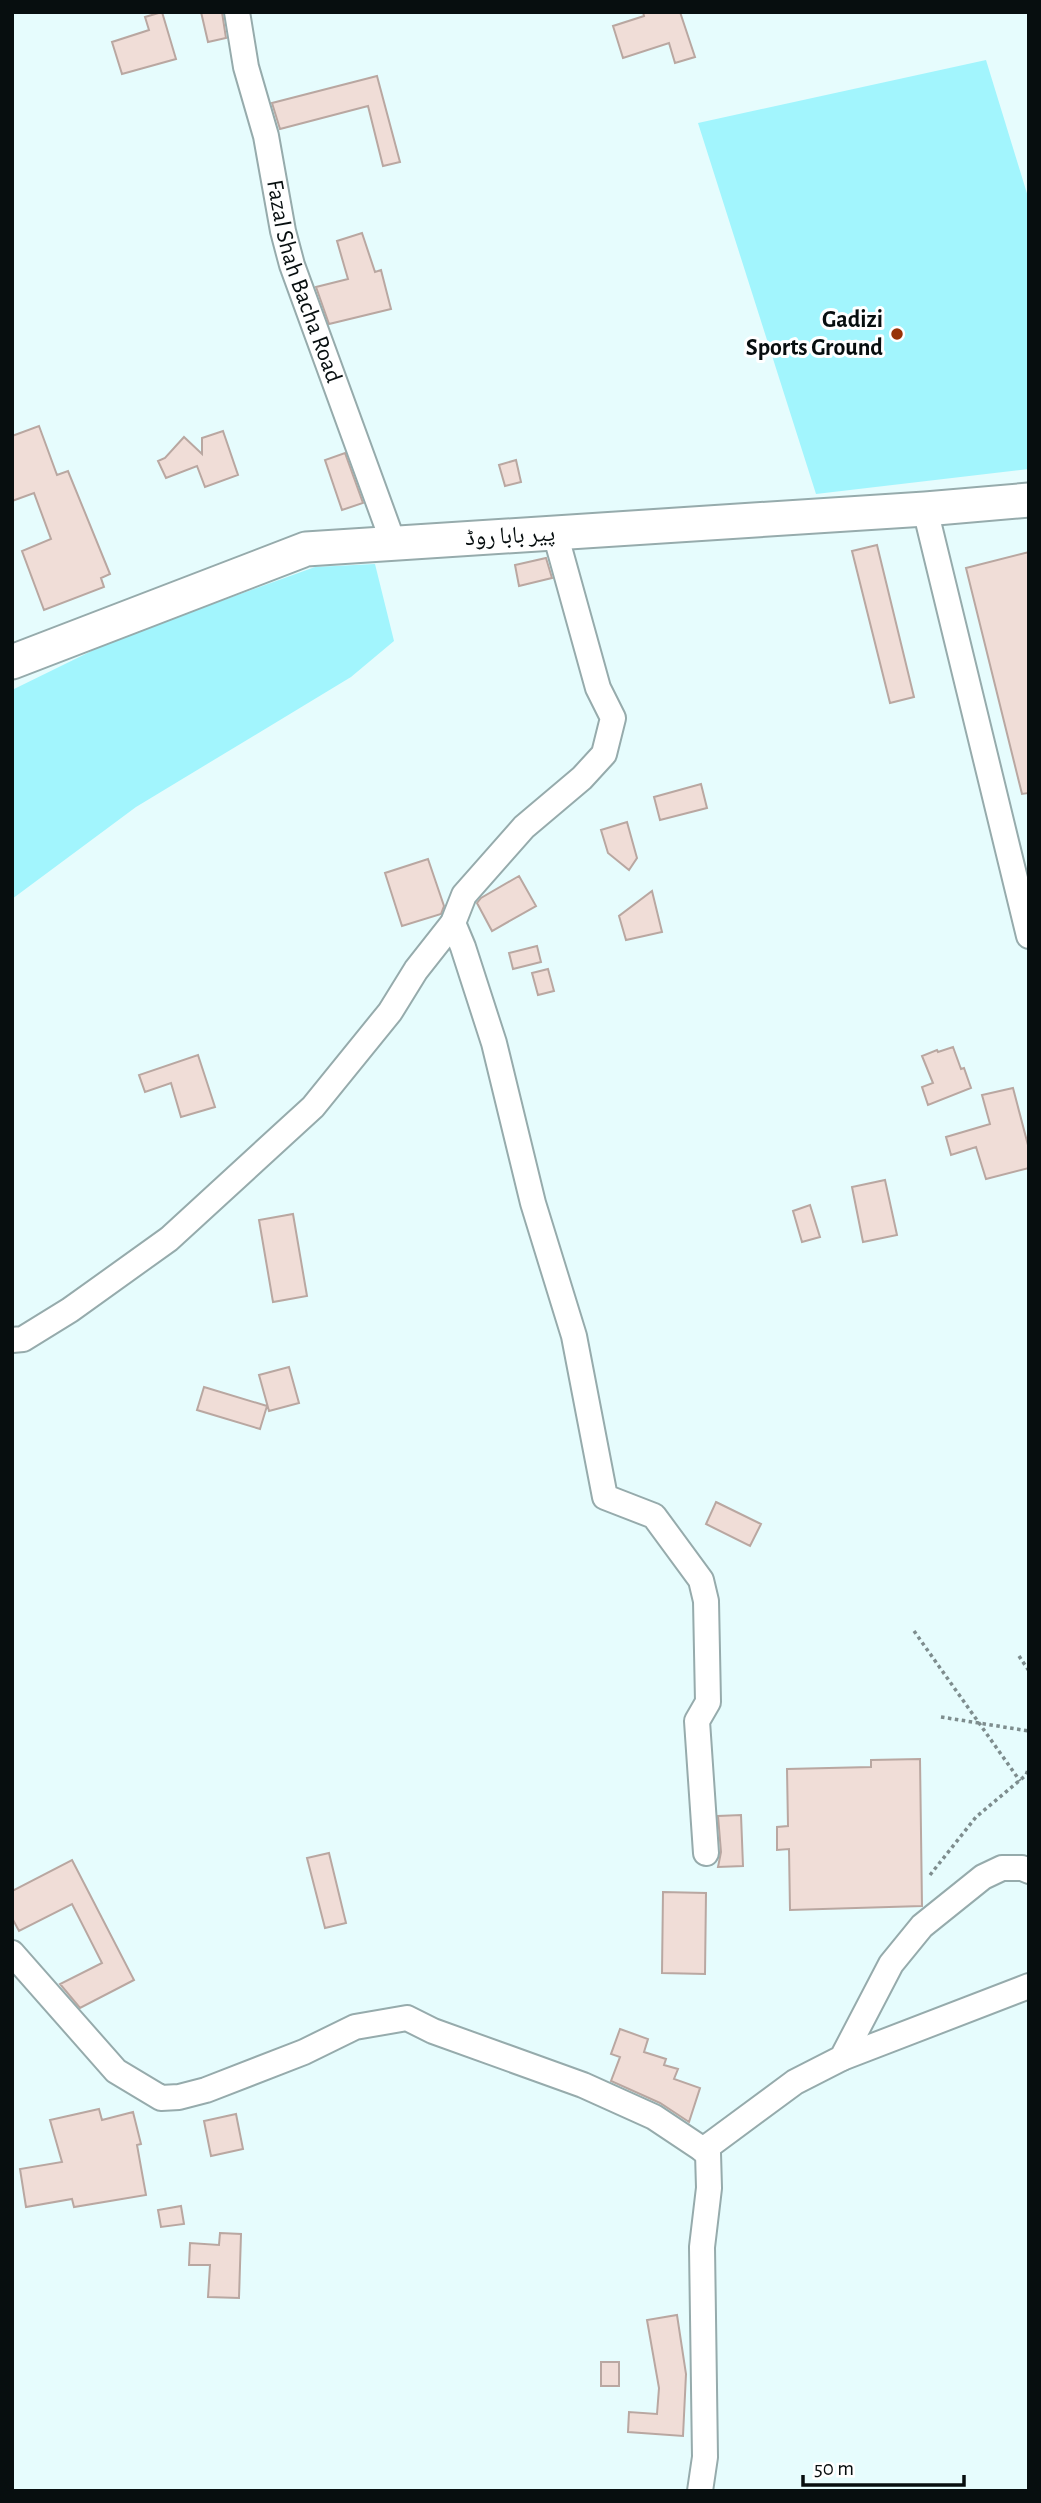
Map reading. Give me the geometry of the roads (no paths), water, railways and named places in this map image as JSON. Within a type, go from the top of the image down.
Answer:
[{"type":"main road","name":"پیر بابا روڈ","points":[[12,662],[306,549],[1029,500]]},
{"type":"street","name":"Fazal Shah Bacha Road","points":[[237,12],[246,67],[266,136],[283,231],[292,265],[393,542]]},
{"type":"street","points":[[925,509],[1029,936]]},
{"type":"street","points":[[12,1340],[23,1339],[69,1310],[169,1238],[313,1107],[390,1012],[416,970],[453,923],[464,895],[524,827],[582,778],[604,754],[612,718],[598,688],[555,533]]},
{"type":"street","points":[[453,923],[494,1043],[533,1203],[574,1336],[605,1497],[654,1516],[701,1580],[706,1601],[708,1702],[697,1721],[706,1853]]},
{"type":"street","points":[[842,2058],[891,1964],[922,1926],[983,1877],[1002,1868],[1022,1868],[1029,1871]]},
{"type":"street","points":[[12,1953],[116,2071],[161,2098],[206,2090],[304,2052],[355,2027],[407,2018],[433,2031],[583,2085],[654,2117],[708,2153],[709,2188],[702,2247],[706,2362],[705,2457],[700,2491]]},
{"type":"street","points":[[703,2150],[795,2082],[842,2058],[1029,1986]]},
{"type":"place","name":"Gadizi Sports Ground","points":[[897,334]]}]
